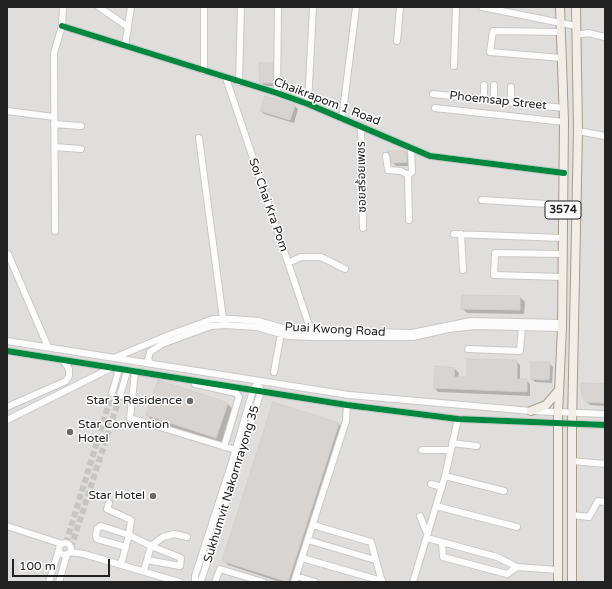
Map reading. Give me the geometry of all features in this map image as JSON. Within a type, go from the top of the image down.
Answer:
[{"type":"main road","name":"3574","points":[[558,582],[558,413],[562,326],[564,173],[564,108],[560,7]]},
{"type":"main road","name":"3574","points":[[572,582],[572,412],[578,131],[576,7]]},
{"type":"main road","points":[[531,412],[546,405],[553,399],[559,389]]},
{"type":"street","points":[[54,231],[54,53],[62,26],[63,7]]},
{"type":"street","points":[[99,7],[128,28]]},
{"type":"street","points":[[125,46],[131,7]]},
{"type":"street","points":[[204,7],[204,71]]},
{"type":"street","points":[[239,82],[241,7]]},
{"type":"street","points":[[276,93],[278,7]]},
{"type":"street","points":[[308,104],[313,7]]},
{"type":"street","points":[[342,119],[356,7]]},
{"type":"street","points":[[397,41],[400,7]]},
{"type":"street","points":[[454,66],[456,7]]},
{"type":"street","points":[[482,7],[576,26]]},
{"type":"street","name":"Chaikrapom 1 Road","points":[[62,26],[308,104],[430,156],[564,173]]},
{"type":"street","points":[[561,32],[493,31],[490,52],[562,58]]},
{"type":"street","points":[[576,35],[588,33],[605,37]]},
{"type":"street","name":"Soi Chai Kra Pom","points":[[226,78],[311,331]]},
{"type":"street","points":[[484,85],[484,99]]},
{"type":"street","points":[[494,85],[494,100]]},
{"type":"street","points":[[511,102],[512,88]]},
{"type":"street","name":"Phoemsap Street","points":[[433,94],[564,108]]},
{"type":"street","points":[[462,111],[463,97]]},
{"type":"street","points":[[435,108],[564,122]]},
{"type":"street","points":[[7,111],[54,117]]},
{"type":"street","points":[[54,124],[81,126]]},
{"type":"street","name":"ซอยสร้อยเพชร","points":[[361,127],[363,228]]},
{"type":"street","points":[[578,131],[605,136]]},
{"type":"street","points":[[199,138],[223,319]]},
{"type":"street","points":[[54,147],[81,148]]},
{"type":"street","points":[[409,220],[408,175],[412,172],[411,148]]},
{"type":"street","points":[[386,156],[388,170],[401,171],[408,175]]},
{"type":"street","points":[[482,200],[563,205]]},
{"type":"street","points":[[454,234],[563,238]]},
{"type":"street","points":[[461,234],[463,270]]},
{"type":"street","points":[[563,254],[494,253],[494,275],[563,277]]},
{"type":"street","points":[[8,254],[48,347]]},
{"type":"street","points":[[288,263],[301,257],[321,257],[345,269]]},
{"type":"street","name":"Puai Kwong Road","points":[[114,358],[158,339],[201,323],[223,319],[258,321],[290,330],[311,331],[412,333],[471,321],[562,326]]},
{"type":"street","name":"Puai Kwong Road","points":[[155,349],[169,341],[218,325],[257,327],[281,333],[313,336],[413,337],[448,329],[475,326],[562,326]]},
{"type":"street","points":[[468,349],[520,351],[522,326]]},
{"type":"street","points":[[274,372],[281,333]]},
{"type":"street","points":[[151,364],[148,356],[155,349],[154,346],[158,339]]},
{"type":"street","points":[[7,341],[349,395],[531,412],[605,414]]},
{"type":"street","points":[[7,351],[347,405],[458,419],[605,425]]},
{"type":"street","points":[[7,408],[66,381],[70,376],[70,369],[63,360]]},
{"type":"street","points":[[7,420],[111,368]]},
{"type":"street","points":[[112,394],[119,369]]},
{"type":"street","points":[[120,396],[127,371]]},
{"type":"street","points":[[135,372],[130,418],[239,451]]},
{"type":"street","points":[[194,381],[194,384],[236,394],[239,397],[224,447]]},
{"type":"street","name":"Sukhumvit Nakornrayong 35","points":[[199,582],[202,578],[239,451],[253,390],[259,381]]},
{"type":"street","name":"Sukhumvit Nakornrayong 35","points":[[195,582],[195,576],[261,391],[259,381]]},
{"type":"street","points":[[316,582],[295,579],[346,421],[347,405]]},
{"type":"street","points":[[413,582],[442,487],[458,419]]},
{"type":"street","points":[[452,443],[477,446]]},
{"type":"street","points":[[422,450],[451,450]]},
{"type":"street","points":[[572,461],[605,464]]},
{"type":"street","points":[[445,476],[504,491]]},
{"type":"street","points":[[431,484],[442,487]]},
{"type":"street","points":[[572,515],[590,516],[598,501],[605,502]]},
{"type":"street","points":[[109,503],[107,509],[131,520],[129,535],[121,564]]},
{"type":"street","points":[[436,506],[517,527]]},
{"type":"street","points":[[420,516],[428,535],[442,543],[497,557],[517,567],[558,570]]},
{"type":"street","points":[[313,525],[371,542],[382,581]]},
{"type":"street","points":[[7,526],[60,546],[69,544],[71,548],[59,582]]},
{"type":"street","points":[[126,547],[98,539],[96,533],[101,526],[129,535],[151,546],[182,558],[180,566],[147,560]]},
{"type":"street","points":[[144,570],[151,546],[169,535],[174,534],[187,537]]},
{"type":"street","points":[[308,540],[375,560]]},
{"type":"street","points":[[442,543],[443,557],[507,574],[517,567]]},
{"type":"street","points":[[60,546],[62,554],[77,552],[144,570],[179,582]]},
{"type":"street","points":[[50,582],[60,546]]},
{"type":"street","points":[[302,558],[382,581]]},
{"type":"street","points":[[215,582],[220,569],[263,582]]},
{"type":"shaded area","points":[[7,7],[605,7],[605,582],[7,582]]},
{"type":"building","points":[[259,63],[273,63],[273,83],[260,83]]},
{"type":"building","points":[[265,96],[295,105],[290,120],[260,111]]},
{"type":"building","points":[[388,151],[406,151],[407,162],[392,163]]},
{"type":"building","points":[[462,295],[520,296],[520,310],[461,309]]},
{"type":"building","points":[[467,359],[517,360],[517,379],[527,379],[527,392],[434,388],[435,366],[455,368],[454,377],[467,377]]},
{"type":"building","points":[[531,362],[550,362],[549,380],[531,379]]},
{"type":"building","points":[[158,380],[228,403],[216,438],[146,415]]},
{"type":"building","points":[[581,383],[605,384],[605,403],[585,402],[581,391]]},
{"type":"building","points":[[273,402],[339,423],[288,582],[222,561]]},
{"type":"tunnel","points":[[66,543],[112,393]]},
{"type":"tunnel","points":[[71,548],[120,396]]},
{"type":"cycle path","points":[[62,26],[277,93],[308,104],[430,156],[564,173]]},
{"type":"cycle path","points":[[7,351],[347,405],[458,419],[605,425]]},
{"type":"place","name":"Star 3 Residence","points":[[190,401]]},
{"type":"place","name":"Star Convention Hotel","points":[[70,432]]},
{"type":"place","name":"Star Hotel","points":[[153,496]]}]
